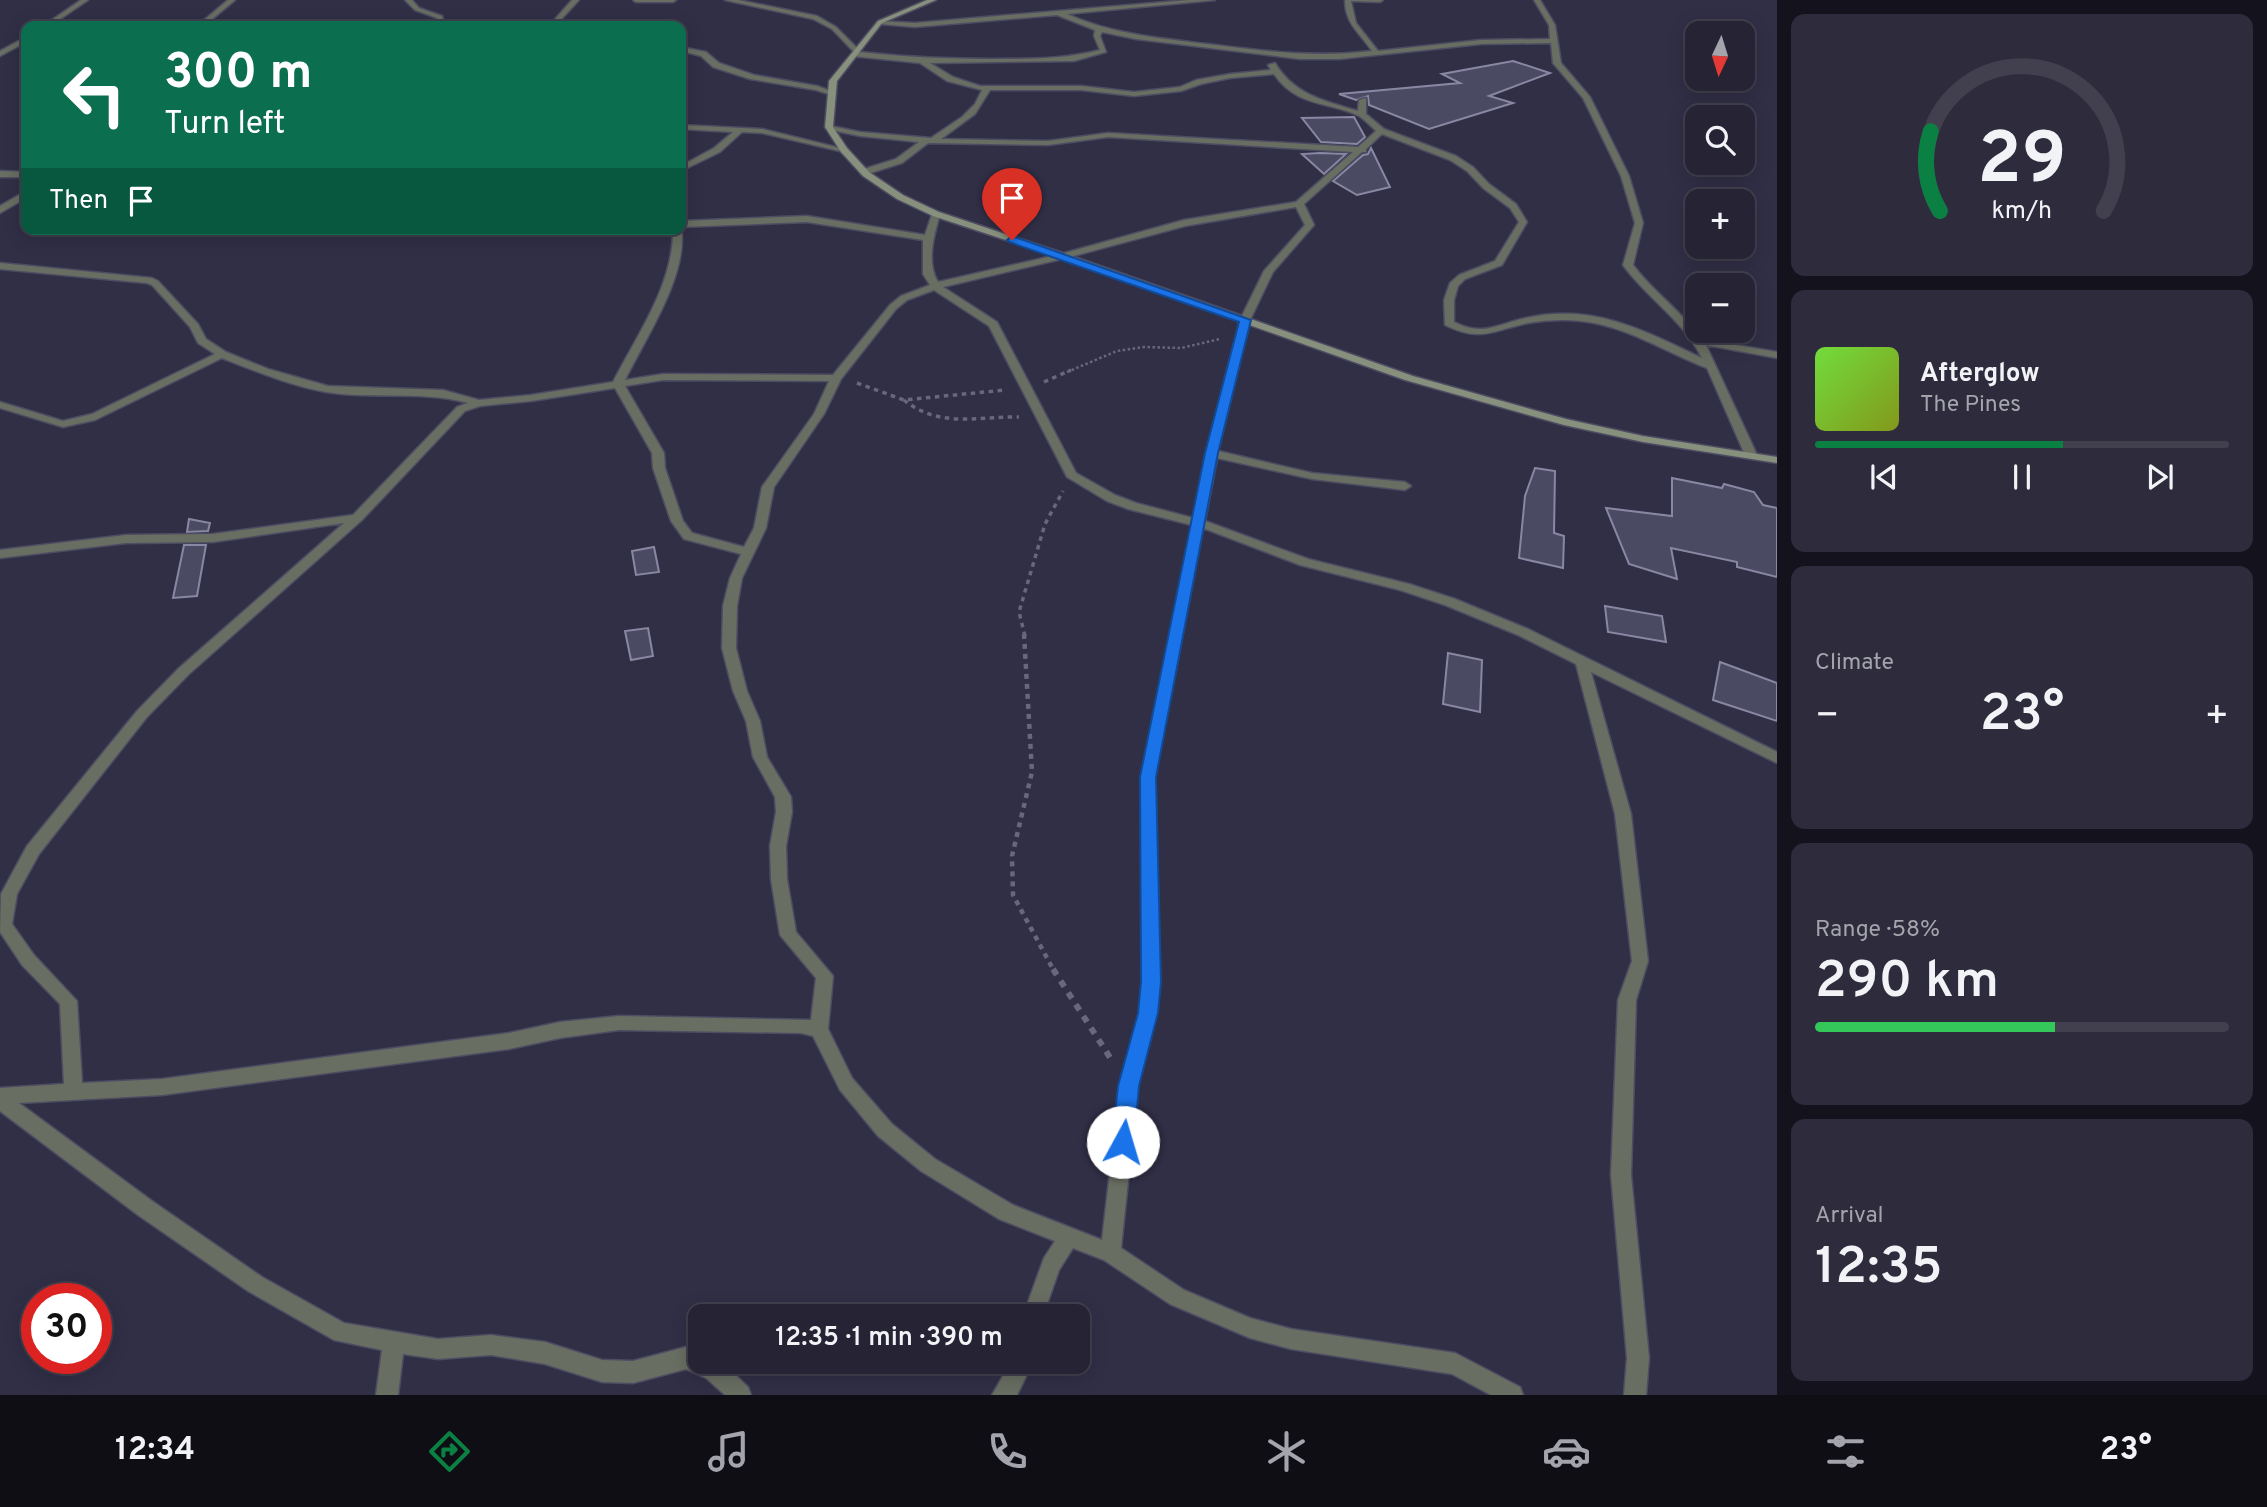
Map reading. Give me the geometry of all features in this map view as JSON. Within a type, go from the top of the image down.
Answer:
[{"type":"street","points":[[54,21],[85,0]]},
{"type":"street","points":[[206,21],[232,0]]},
{"type":"street","points":[[408,0],[417,9],[440,17],[441,21]]},
{"type":"street","points":[[557,21],[576,0]]},
{"type":"street","points":[[636,0],[673,0]]},
{"type":"street","points":[[728,0],[815,17],[834,28],[856,53],[922,61],[1082,57],[1104,51],[1097,36],[1099,29]]},
{"type":"street","points":[[933,0],[880,23],[833,81],[829,127],[844,150],[881,186],[936,214],[1063,256],[1244,328],[1488,402],[1643,439],[1777,460]]},
{"type":"street","points":[[880,23],[915,25],[1212,0]]},
{"type":"street","points":[[1348,0],[1347,16],[1376,53]]},
{"type":"street","points":[[1354,0],[1380,0]]},
{"type":"street","points":[[1537,0],[1549,18],[1557,63],[1586,97],[1625,176],[1639,223],[1628,265],[1636,278],[1685,324]]},
{"type":"street","points":[[1058,13],[1099,29],[1269,54],[1315,57],[1481,42],[1555,41]]},
{"type":"street","points":[[2,52],[21,42]]},
{"type":"street","points":[[2,52],[21,50]]},
{"type":"street","points":[[686,50],[703,54],[716,65],[754,78],[832,93]]},
{"type":"street","points":[[1269,54],[1279,79],[1296,93],[1362,115],[1381,131],[1453,158],[1513,206],[1523,222],[1499,263],[1462,277],[1453,285],[1449,300],[1449,323],[1487,334],[1521,322],[1564,317],[1584,318],[1630,329],[1709,365]]},
{"type":"street","points":[[922,61],[965,85],[987,88],[1081,88],[1142,94],[1181,89],[1210,80],[1275,72]]},
{"type":"street","points":[[864,172],[899,161],[929,140],[956,126],[978,108],[987,88]]},
{"type":"street","points":[[1362,115],[1363,100]]},
{"type":"street","points":[[686,127],[741,129],[797,137],[844,150]]},
{"type":"street","points":[[829,127],[860,134],[929,140],[1048,143],[1108,135],[1363,149]]},
{"type":"street","points":[[686,166],[717,150],[741,129]]},
{"type":"street","points":[[1381,131],[1299,204],[1184,223],[1063,256],[935,285],[904,298],[893,307],[838,376],[819,414],[768,487],[760,528],[736,578],[730,606],[729,648],[740,691],[753,721],[760,757],[783,797],[784,812],[778,846],[788,934],[825,976],[819,1029],[846,1084],[885,1130],[928,1165],[1006,1212],[1111,1253],[1177,1297],[1250,1328],[1291,1339],[1455,1364],[1512,1395]]},
{"type":"street","points":[[0,174],[21,175]]},
{"type":"street","points":[[0,210],[21,197]]},
{"type":"street","points":[[1111,1253],[1129,1086],[1148,1013],[1151,982],[1148,777],[1212,453],[1244,328],[1269,271],[1310,225],[1299,204]]},
{"type":"street","points":[[936,214],[928,238],[926,265],[935,285],[993,324],[1072,475],[1122,502],[1200,523],[1304,562],[1404,587],[1450,602],[1523,632],[1777,758]]},
{"type":"street","points":[[686,224],[807,219],[928,238]]},
{"type":"street","points":[[618,383],[669,276],[680,243],[678,235]]},
{"type":"street","points":[[0,266],[149,280],[155,283],[194,326],[202,341],[222,354],[297,382],[327,388],[443,393],[479,404]]},
{"type":"street","points":[[1699,343],[1751,455]]},
{"type":"street","points":[[1709,343],[1777,355]]},
{"type":"street","points":[[0,405],[63,424],[75,423],[95,417],[222,354]]},
{"type":"street","points":[[74,1092],[68,1001],[28,960],[4,925],[9,894],[33,850],[142,714],[183,672],[319,555],[461,409],[479,404],[663,377],[838,376]]},
{"type":"street","points":[[618,383],[658,453],[659,468],[677,521],[688,536],[747,552]]},
{"type":"street","points":[[1212,453],[1312,476],[1405,486]]},
{"type":"street","points":[[0,554],[126,540],[213,538],[358,517]]},
{"type":"street","points":[[1582,662],[1623,814],[1640,961],[1627,1000],[1621,1175],[1638,1358],[1635,1395]]},
{"type":"street","points":[[0,1098],[188,1084],[496,1043],[560,1030],[619,1023],[800,1026],[819,1029]]},
{"type":"street","points":[[0,1098],[145,1208],[255,1284],[341,1333],[438,1349],[491,1345],[545,1353],[602,1371],[633,1372],[685,1358],[713,1370],[740,1395]]},
{"type":"street","points":[[1037,1304],[1051,1265],[1069,1236]]},
{"type":"street","points":[[387,1395],[394,1342]]},
{"type":"street","points":[[1003,1395],[1016,1374]]},
{"type":"path","points":[[838,376],[904,400],[1027,387],[1053,379],[1116,351],[1144,347],[1181,348],[1244,328]]},
{"type":"path","points":[[904,400],[917,411],[928,415],[989,420],[1019,417],[1046,426]]},
{"type":"path","points":[[1072,475],[1045,524],[1019,612],[1026,641],[1032,772],[1012,856],[1013,895],[1056,974],[1129,1086]]},
{"type":"building","points":[[1513,61],[1550,73],[1489,96],[1513,103],[1429,129],[1369,105],[1368,96],[1356,100],[1339,94],[1460,83],[1442,74]]},
{"type":"building","points":[[1354,117],[1365,137],[1357,144],[1321,142],[1302,118]]},
{"type":"building","points":[[1371,148],[1390,187],[1357,195],[1333,181],[1363,155],[1368,154]]},
{"type":"building","points":[[1302,154],[1346,154],[1324,174]]},
{"type":"building","points":[[1535,468],[1555,471],[1554,533],[1564,536],[1563,568],[1519,558],[1525,496]]},
{"type":"building","points":[[1672,478],[1722,488],[1724,484],[1754,492],[1763,505],[1777,508],[1777,577],[1737,567],[1737,562],[1671,548],[1677,579],[1629,564],[1606,508],[1672,516]]},
{"type":"building","points":[[189,519],[210,523],[208,531],[187,532]]},
{"type":"building","points":[[184,545],[206,545],[197,596],[173,598]]},
{"type":"building","points":[[654,547],[659,572],[636,575],[632,551]]},
{"type":"building","points":[[1605,606],[1662,616],[1666,642],[1608,632]]},
{"type":"building","points":[[648,628],[653,656],[631,660],[625,631]]},
{"type":"building","points":[[1448,653],[1482,660],[1480,712],[1443,704]]},
{"type":"building","points":[[1720,662],[1777,683],[1777,721],[1713,700]]},
{"type":"route","points":[[1012,240],[1245,320],[1212,453],[1148,777],[1151,982],[1148,1013],[1129,1086],[1123,1142]]}]
